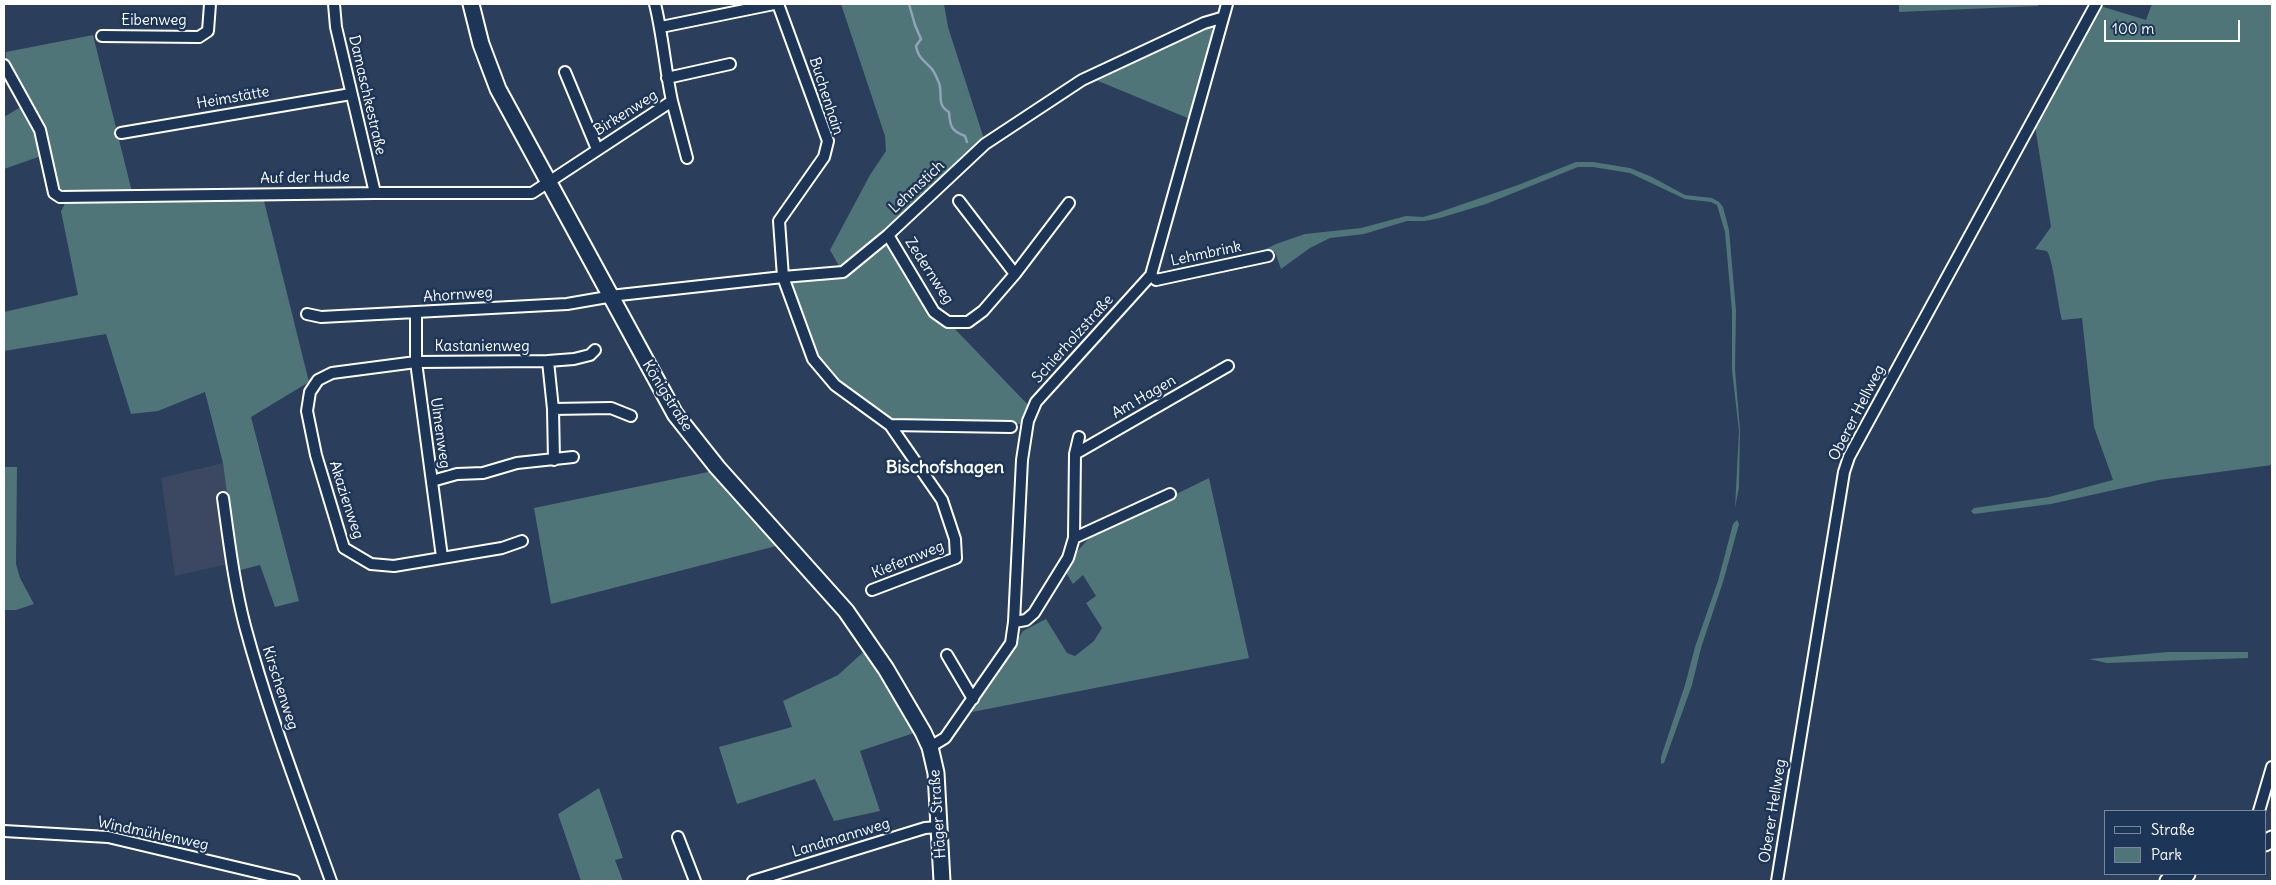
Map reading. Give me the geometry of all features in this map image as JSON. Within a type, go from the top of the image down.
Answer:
[{"type":"main road","name":"Königstraße","points":[[471,4],[480,44],[498,89],[675,414],[717,466],[846,611],[886,669],[923,732],[930,748]]},
{"type":"main road","name":"Häger Straße","points":[[930,748],[936,773],[942,881]]},
{"type":"main road","points":[[2168,881],[2185,875]]},
{"type":"street","name":"Eibenweg","points":[[102,36],[199,36],[208,31],[210,4]]},
{"type":"street","name":"Damaschkestraße","points":[[334,4],[336,26],[350,94],[375,193]]},
{"type":"street","name":"Birkenweg","points":[[655,4],[661,27],[667,78],[687,158]]},
{"type":"street","name":"Buchenhain","points":[[661,27],[776,4],[828,141],[824,157],[779,221],[783,276]]},
{"type":"street","name":"Schierholzstraße","points":[[930,748],[945,738],[1011,643],[1014,622],[1022,460],[1028,421],[1036,402],[1151,275],[1227,4]]},
{"type":"street","name":"Oberer Hellweg","points":[[1776,881],[1844,472],[1849,456],[2096,4]]},
{"type":"street","name":"Lehmstich","points":[[610,297],[783,276],[843,272],[888,235],[985,144],[1061,93],[1108,67],[1204,23],[1222,18]]},
{"type":"street","name":"Birkenweg","points":[[667,78],[730,64]]},
{"type":"street","name":"Auf der Hude","points":[[4,65],[40,130],[54,193],[60,196],[532,193],[549,184]]},
{"type":"street","name":"Birkenweg","points":[[564,72],[596,149]]},
{"type":"street","name":"Heimstätte","points":[[121,133],[350,94]]},
{"type":"street","name":"Birkenweg","points":[[549,184],[596,149],[672,101]]},
{"type":"street","points":[[959,201],[1015,274]]},
{"type":"street","name":"Zedernweg","points":[[888,235],[934,312],[948,322],[968,322],[983,311],[1015,274],[1069,203]]},
{"type":"street","name":"Lehmbrink","points":[[1151,275],[1156,280],[1268,256]]},
{"type":"street","name":"Kiefernweg","points":[[783,276],[813,358],[835,385],[890,425],[942,500],[955,539],[956,558],[872,590]]},
{"type":"street","name":"Ahornweg","points":[[307,314],[321,316],[416,313],[567,304],[610,297]]},
{"type":"street","name":"Ulmenweg","points":[[416,313],[416,362],[442,557]]},
{"type":"street","name":"Kastanienweg","points":[[416,362],[548,361],[574,359],[590,355],[595,350]]},
{"type":"street","name":"Kastanienweg","points":[[548,361],[554,460]]},
{"type":"street","name":"Akazienweg","points":[[416,362],[332,373],[318,380],[310,392],[307,411],[316,455],[344,548],[371,564],[394,566],[502,548],[522,541]]},
{"type":"street","name":"Am Hagen","points":[[1075,454],[1228,366]]},
{"type":"street","points":[[552,409],[611,408],[631,416]]},
{"type":"street","points":[[890,425],[1011,427]]},
{"type":"street","points":[[1014,622],[1026,620],[1034,613],[1068,558],[1074,538],[1075,454],[1079,437]]},
{"type":"street","points":[[432,481],[457,474],[482,473],[517,463],[573,457]]},
{"type":"street","points":[[1074,538],[1170,494]]},
{"type":"street","name":"Kirschenweg","points":[[222,498],[234,577],[251,648],[331,881]]},
{"type":"street","points":[[947,655],[973,699]]},
{"type":"street","points":[[2259,810],[2272,767]]},
{"type":"street","name":"Landmannweg","points":[[760,880],[925,828],[939,827]]},
{"type":"street","name":"Windmühlenweg","points":[[4,831],[108,837],[294,881]]},
{"type":"street","points":[[678,838],[695,881]]},
{"type":"shaded area","points":[[223,463],[236,562],[175,576],[161,478]]},
{"type":"green space","points":[[841,4],[944,4],[948,27],[984,139],[960,159],[885,233],[839,266],[830,250],[870,175],[886,151],[885,136]]},
{"type":"green space","points":[[1899,4],[2038,4],[2038,6],[1899,12]]},
{"type":"green space","points":[[2152,4],[2272,4],[2272,465],[2159,480],[2051,504],[1974,514],[1971,511],[1974,508],[2049,497],[2113,480],[2094,427],[2082,318],[2062,320],[2049,256],[2047,251],[2035,249],[2051,227],[2035,126],[2097,5],[2146,20]]},
{"type":"green space","points":[[1210,25],[1214,32],[1190,119],[1091,78]]},
{"type":"green space","points":[[93,35],[132,192],[64,193],[58,188],[48,140],[6,60],[6,52]]},
{"type":"green space","points":[[24,105],[37,131],[44,155],[4,169],[4,117]]},
{"type":"green space","points":[[1576,162],[1593,162],[1630,168],[1652,177],[1685,195],[1712,198],[1723,207],[1729,230],[1736,311],[1735,369],[1740,430],[1739,487],[1735,508],[1739,431],[1732,370],[1732,311],[1725,232],[1717,205],[1711,202],[1685,199],[1630,173],[1593,167],[1578,167],[1486,204],[1440,218],[1425,221],[1407,221],[1364,234],[1330,238],[1310,248],[1281,269],[1275,252],[1254,255],[1276,244],[1305,234],[1361,228],[1406,216],[1423,217],[1437,213],[1518,185]]},
{"type":"green space","points":[[263,197],[309,382],[251,417],[299,601],[275,607],[260,565],[237,571],[223,463],[205,392],[158,411],[131,414],[106,334],[4,351],[4,312],[78,295],[61,211],[67,200]]},
{"type":"green space","points":[[889,242],[933,314],[954,328],[1031,408],[1024,424],[890,422],[836,383],[818,362],[788,282],[845,274]]},
{"type":"green space","points":[[4,467],[17,467],[16,564],[20,578],[34,604],[16,610],[4,610]]},
{"type":"green space","points":[[718,470],[784,544],[551,604],[534,508]]},
{"type":"green space","points":[[1209,478],[1249,658],[972,712],[1023,631],[1046,619],[1067,653],[1075,656],[1094,641],[1102,628],[1086,603],[1096,596],[1083,575],[1073,584],[1065,571],[1073,556],[1091,536]]},
{"type":"green space","points":[[1737,520],[1739,524],[1723,582],[1701,648],[1692,685],[1664,763],[1661,764],[1661,757],[1685,685],[1695,647],[1718,581],[1733,524]]},
{"type":"green space","points":[[869,647],[920,731],[860,751],[880,811],[834,821],[815,779],[737,804],[719,747],[792,727],[783,701],[838,675]]},
{"type":"green space","points":[[2168,652],[2248,652],[2248,658],[2107,663],[2089,659]]},
{"type":"green space","points":[[599,788],[623,858],[615,860],[623,881],[581,881],[558,814]]},
{"type":"waterway","points":[[909,4],[921,39],[916,46],[918,53],[936,76],[940,87],[941,103],[949,112],[952,127],[965,136],[967,142]]},
{"type":"district","name":"Bischofshagen","points":[[945,468]]}]
